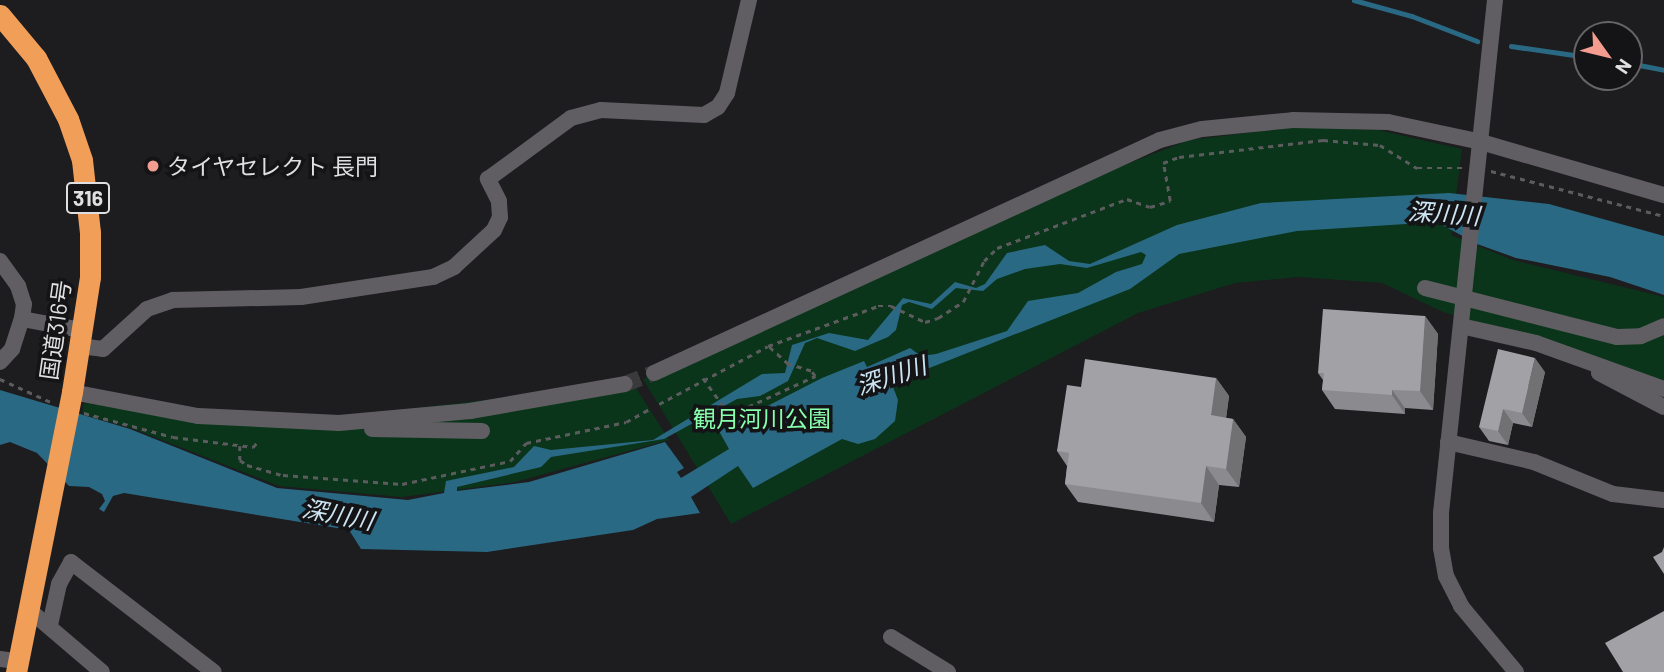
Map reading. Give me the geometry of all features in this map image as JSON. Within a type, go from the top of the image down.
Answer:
[{"type":"highway","name":"国道316号","points":[[0,15],[53,87],[82,160],[90,232],[81,338],[71,403],[29,609],[11,664]]},
{"type":"street","points":[[22,319],[81,338],[103,349],[147,309],[173,300],[301,296],[433,277],[454,267],[494,230],[500,217],[499,201],[488,179],[571,118],[601,110],[704,115],[718,107],[727,93],[749,0]]},
{"type":"street","points":[[1495,0],[1441,513],[1446,576],[1461,606],[1516,672]]},
{"type":"street","points":[[654,373],[1160,140],[1202,129],[1293,120],[1388,122],[1664,195]]},
{"type":"street","points":[[0,261],[18,286],[24,304],[12,349],[0,362]]},
{"type":"street","points":[[1425,288],[1617,337],[1641,336],[1664,326]]},
{"type":"street","points":[[1461,323],[1536,343],[1664,389]]},
{"type":"street","points":[[1587,362],[1617,385],[1664,407]]},
{"type":"street","points":[[71,403],[198,416],[355,422],[470,411],[625,383]]},
{"type":"street","points":[[355,422],[370,429],[482,431]]},
{"type":"street","points":[[1448,442],[1534,462],[1612,494],[1664,500]]},
{"type":"street","points":[[50,625],[60,584],[71,562],[214,672]]},
{"type":"street","points":[[29,609],[102,672]]},
{"type":"street","points":[[891,637],[948,672]]},
{"type":"path","points":[[659,404],[703,378],[768,346],[878,306],[894,307],[930,321],[959,306],[974,286],[984,261],[998,248],[1127,199],[1150,207],[1170,201],[1163,163],[1179,157],[1323,140],[1380,145],[1417,168],[1473,169]]},
{"type":"path","points":[[1485,170],[1664,216]]},
{"type":"path","points":[[703,378],[722,409],[730,415],[815,376],[788,364],[768,346]]},
{"type":"path","points":[[0,379],[173,437],[253,447],[259,440]]},
{"type":"path","points":[[240,446],[240,460],[283,475],[402,484],[510,461],[526,443],[626,422],[649,409]]},
{"type":"green space","name":"観月河川公園","points":[[1296,127],[1378,130],[1462,149],[1451,235],[1513,260],[1664,297],[1664,395],[1577,351],[1443,312],[1382,283],[1299,277],[1235,283],[1138,313],[731,524],[643,379],[1040,198],[1189,140]]},
{"type":"green space","points":[[633,383],[669,440],[515,482],[402,497],[279,486],[134,429],[82,414],[84,403],[261,426]]},
{"type":"water","name":"深川川","points":[[1449,193],[1549,204],[1664,236],[1664,295],[1610,277],[1516,258],[1477,244],[1437,222],[1297,231],[1179,254],[1130,289],[899,380],[893,387],[898,400],[895,421],[875,439],[858,444],[842,439],[753,488],[738,466],[691,497],[700,513],[657,519],[633,530],[487,552],[361,549],[349,530],[124,493],[113,496],[104,512],[99,509],[105,501],[102,494],[89,487],[69,486],[37,453],[10,442],[0,445],[0,390],[130,429],[277,488],[408,500],[444,493],[446,481],[514,467],[534,446],[551,450],[653,440],[762,374],[785,373],[792,345],[829,333],[868,340],[903,298],[931,304],[955,282],[976,288],[985,284],[1007,253],[1045,245],[1069,261],[1090,264],[1177,225],[1261,203]],"holes":[[[1141,252],[1146,255],[1142,264],[1116,272],[1078,293],[1028,301],[1007,331],[936,354],[921,356],[910,348],[867,367],[864,361],[822,378],[719,431],[729,449],[681,478],[677,472],[684,468],[665,442],[529,482],[457,491],[457,487],[541,467],[551,457],[664,439],[737,399],[760,396],[788,381],[805,343],[817,338],[855,351],[888,337],[896,330],[902,305],[909,302],[932,309],[956,288],[983,291],[997,279],[1025,269],[1060,264],[1087,268]]]},
{"type":"building","points":[[1323,309],[1425,316],[1420,391],[1392,390],[1392,395],[1322,390],[1324,373],[1318,373]]},
{"type":"building","points":[[1498,349],[1535,358],[1522,413],[1503,409],[1498,431],[1479,427]]},
{"type":"building","points":[[1085,359],[1216,378],[1211,415],[1233,419],[1226,469],[1206,466],[1201,503],[1065,484],[1069,453],[1057,451],[1067,385],[1081,387]]},
{"type":"building","points":[[1664,547],[1664,574],[1653,557],[1662,552]]},
{"type":"building","points":[[1664,611],[1664,672],[1623,672],[1605,643]]},
{"type":"waterway","points":[[1354,0],[1412,16],[1477,41]]},
{"type":"waterway","points":[[1511,46],[1573,55]]},
{"type":"waterway","points":[[1643,66],[1664,70]]},
{"type":"tunnel","points":[[625,384],[654,373]]},
{"type":"place","name":"タイヤセレクト 長門","points":[[153,166]]}]
